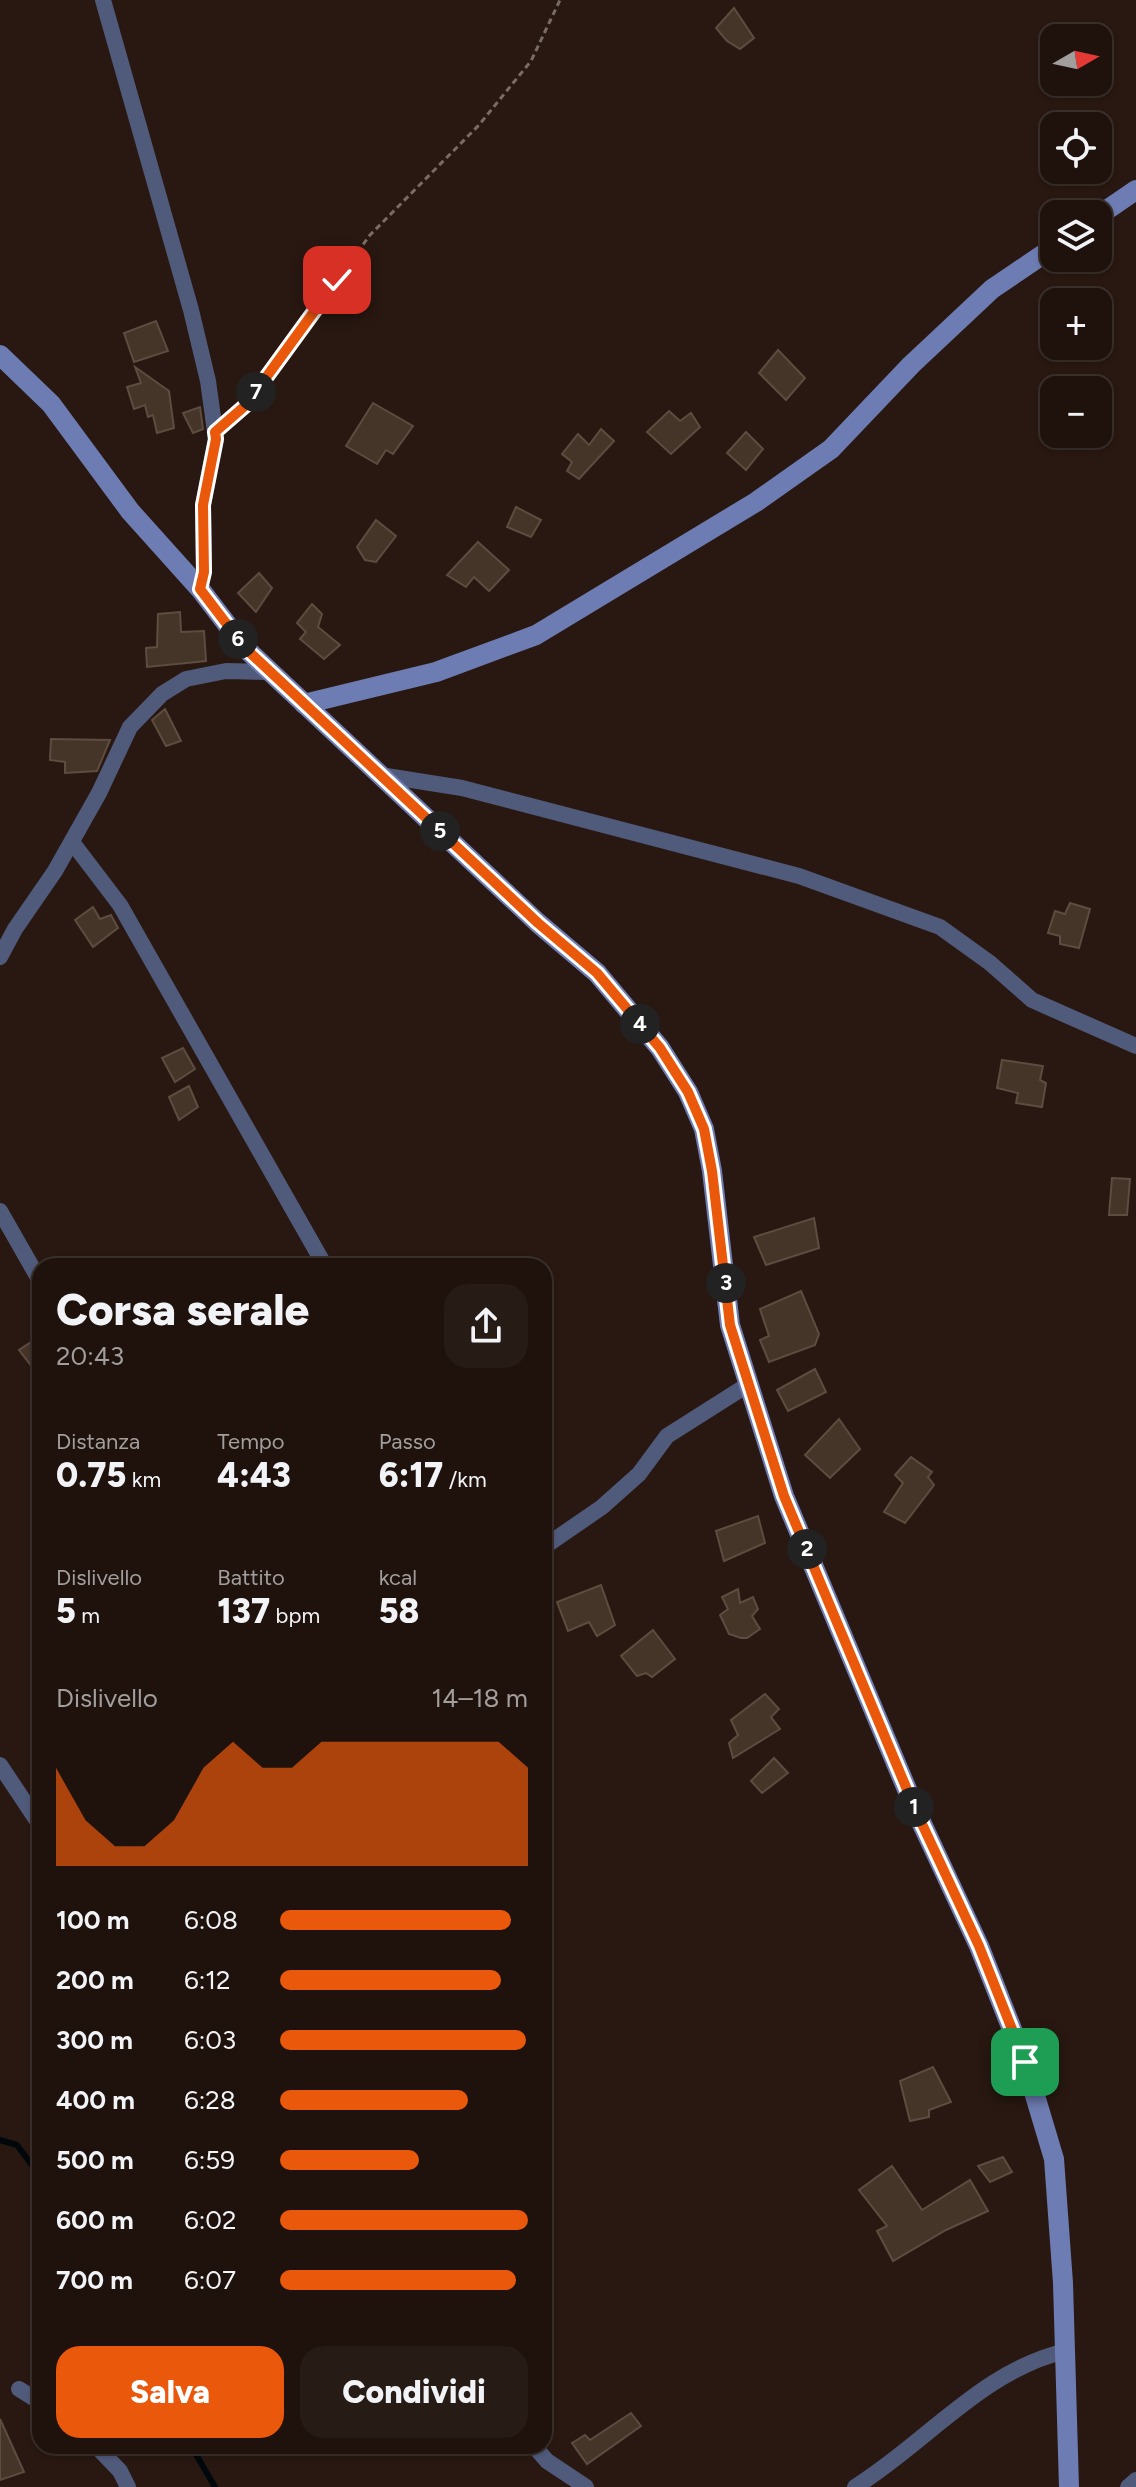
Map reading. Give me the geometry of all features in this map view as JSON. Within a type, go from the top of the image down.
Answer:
[{"type":"main road","points":[[1112,206],[1136,190]]},
{"type":"main road","points":[[304,704],[436,672],[536,635],[743,510],[831,449],[911,365],[992,289],[1040,256]]},
{"type":"main road","points":[[0,355],[51,404],[130,511],[200,589],[245,648],[538,923],[597,973],[660,1048],[688,1092],[704,1129],[712,1171],[730,1325],[784,1496],[916,1811],[979,1946],[1025,2062],[1054,2159],[1066,2351],[1069,2487]]},
{"type":"street","points":[[103,0],[191,310],[208,381],[216,439],[203,505],[204,572],[200,589]]},
{"type":"street","points":[[0,957],[72,842],[130,727],[162,694],[186,679],[226,671],[270,672]]},
{"type":"street","points":[[380,775],[462,788],[799,876],[940,927],[990,963],[1032,1000],[1136,1046]]},
{"type":"street","points":[[72,842],[120,905],[320,1258]]},
{"type":"street","points":[[0,1211],[32,1267]]},
{"type":"street","points":[[552,1541],[602,1507],[639,1474],[667,1436],[749,1384]]},
{"type":"street","points":[[0,1765],[32,1813]]},
{"type":"street","points":[[855,2487],[894,2462],[948,2416],[999,2380],[1029,2361],[1066,2351]]},
{"type":"street","points":[[19,2389],[32,2397]]},
{"type":"street","points":[[104,2454],[120,2471],[128,2487]]},
{"type":"street","points":[[541,2454],[586,2487]]},
{"type":"street","points":[[1128,2487],[1136,2480]]},
{"type":"path","points":[[215,432],[246,405],[370,235],[479,125],[531,61],[560,0]]},
{"type":"building","points":[[734,8],[754,38],[740,49],[727,41],[716,28]]},
{"type":"building","points":[[156,321],[168,351],[134,362],[124,333]]},
{"type":"building","points":[[778,350],[805,378],[786,400],[759,373]]},
{"type":"building","points":[[135,367],[169,391],[174,428],[157,433],[153,415],[148,417],[145,405],[134,409],[127,387],[141,383]]},
{"type":"building","points":[[373,403],[413,426],[393,454],[386,450],[377,464],[346,446]]},
{"type":"building","points":[[200,407],[203,429],[193,433],[183,413]]},
{"type":"building","points":[[669,411],[680,421],[691,413],[700,427],[671,454],[647,432]]},
{"type":"building","points":[[601,429],[614,441],[579,479],[567,471],[572,462],[562,454],[578,434],[589,445]]},
{"type":"building","points":[[746,432],[763,449],[746,470],[727,453]]},
{"type":"building","points":[[516,507],[541,520],[531,537],[507,527]]},
{"type":"building","points":[[376,520],[396,536],[376,562],[365,560],[357,547]]},
{"type":"building","points":[[478,542],[509,570],[489,591],[474,577],[466,587],[447,575]]},
{"type":"building","points":[[259,573],[272,588],[256,612],[238,593]]},
{"type":"building","points":[[312,604],[322,614],[318,627],[340,645],[324,659],[300,639],[306,632],[297,623]]},
{"type":"building","points":[[180,612],[181,632],[204,631],[206,661],[147,667],[146,648],[157,647],[158,614]]},
{"type":"building","points":[[165,709],[181,741],[166,746],[152,720]]},
{"type":"building","points":[[51,739],[110,740],[97,771],[65,773],[65,762],[50,760]]},
{"type":"building","points":[[1070,903],[1090,909],[1079,948],[1060,944],[1060,936],[1048,933],[1055,911],[1065,914]]},
{"type":"building","points":[[93,907],[100,919],[111,915],[118,928],[93,947],[75,920]]},
{"type":"building","points":[[183,1048],[195,1069],[175,1082],[162,1058]]},
{"type":"building","points":[[1002,1060],[1043,1066],[1040,1080],[1046,1083],[1042,1107],[1016,1103],[1018,1093],[997,1088]]},
{"type":"building","points":[[189,1086],[198,1107],[179,1120],[169,1097]]},
{"type":"building","points":[[1112,1178],[1130,1179],[1127,1215],[1109,1215]]},
{"type":"building","points":[[814,1218],[819,1248],[766,1265],[754,1237]]},
{"type":"building","points":[[801,1291],[819,1334],[815,1345],[769,1362],[760,1340],[769,1336],[760,1309]]},
{"type":"building","points":[[32,1341],[32,1367],[19,1350]]},
{"type":"building","points":[[815,1369],[826,1392],[788,1411],[777,1390]]},
{"type":"building","points":[[839,1419],[860,1449],[830,1478],[805,1455]]},
{"type":"building","points":[[911,1457],[932,1472],[928,1477],[934,1485],[905,1523],[884,1512],[903,1483],[895,1475]]},
{"type":"building","points":[[758,1516],[765,1543],[724,1561],[716,1531]]},
{"type":"building","points":[[601,1585],[615,1625],[597,1636],[589,1622],[568,1631],[557,1602]]},
{"type":"building","points":[[738,1589],[740,1603],[753,1597],[758,1609],[752,1616],[760,1629],[747,1638],[729,1634],[720,1615],[728,1609],[722,1597]]},
{"type":"building","points":[[653,1630],[675,1659],[652,1677],[646,1673],[637,1676],[621,1656]]},
{"type":"building","points":[[765,1694],[779,1709],[771,1717],[780,1729],[733,1758],[729,1743],[738,1735],[731,1720]]},
{"type":"building","points":[[774,1758],[788,1773],[762,1793],[751,1781]]},
{"type":"building","points":[[933,2067],[951,2102],[929,2110],[929,2117],[910,2121],[900,2081]]},
{"type":"building","points":[[1003,2157],[1012,2172],[990,2182],[978,2166]]},
{"type":"building","points":[[892,2166],[922,2210],[970,2180],[988,2211],[946,2230],[893,2261],[877,2231],[887,2226],[859,2190]]},
{"type":"building","points":[[631,2413],[641,2426],[587,2464],[572,2443],[585,2435],[590,2440]]},
{"type":"building","points":[[0,2419],[24,2472],[0,2480]]},
{"type":"waterway","points":[[0,2140],[17,2145],[32,2165]]},
{"type":"waterway","points":[[196,2454],[215,2487]]},
{"type":"route","points":[[337,280],[246,405],[215,432],[203,505],[204,572],[200,589],[245,648],[538,923],[597,973],[660,1048],[688,1092],[704,1129],[712,1171],[730,1325],[784,1496],[916,1811],[979,1946],[1025,2062]]}]
